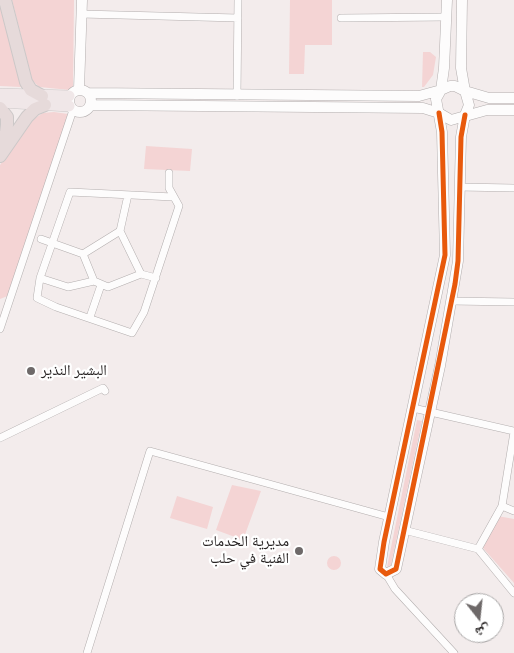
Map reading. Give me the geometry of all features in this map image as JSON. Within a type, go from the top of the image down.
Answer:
[{"type":"highway","points":[[0,156],[27,117],[43,100],[31,90],[26,82],[5,0]]},
{"type":"highway","points":[[0,108],[7,117],[8,125],[6,134],[0,142]]},
{"type":"main road","points":[[0,94],[71,104],[82,112],[90,105],[91,99],[84,91],[82,0]]},
{"type":"main road","points":[[447,0],[444,68],[441,90],[436,99],[442,132],[445,255],[380,563],[380,569],[386,574],[396,569],[458,261],[461,137],[470,100],[465,91],[461,68],[462,0]]},
{"type":"main road","points":[[71,104],[73,91],[237,96],[419,96],[450,86],[489,98],[514,98]]},
{"type":"main road","points":[[0,102],[43,100]]},
{"type":"main road","points":[[90,105],[423,108],[451,120],[488,110],[514,110]]},
{"type":"street","points":[[237,96],[238,0]]},
{"type":"street","points":[[82,14],[238,18]]},
{"type":"street","points":[[340,18],[447,17]]},
{"type":"street","points":[[0,329],[71,104]]},
{"type":"street","points":[[169,173],[169,188],[179,206],[144,312],[132,333],[90,317],[56,307],[37,298],[40,278],[70,192],[173,197]]},
{"type":"street","points":[[459,187],[514,188]]},
{"type":"street","points":[[128,195],[120,231],[141,274]]},
{"type":"street","points":[[84,254],[120,231]]},
{"type":"street","points":[[41,239],[84,254]]},
{"type":"street","points":[[84,254],[94,282]]},
{"type":"street","points":[[40,278],[68,287],[94,282],[108,287],[141,274],[156,278]]},
{"type":"street","points":[[90,317],[101,285]]},
{"type":"street","points":[[451,301],[514,302]]},
{"type":"street","points":[[0,308],[8,305]]},
{"type":"street","points":[[0,438],[104,388],[105,391]]},
{"type":"street","points":[[413,408],[514,431],[502,506],[478,549]]},
{"type":"street","points":[[87,653],[150,451],[389,517]]},
{"type":"street","points":[[502,506],[514,511]]},
{"type":"street","points":[[404,530],[478,549],[514,593]]},
{"type":"street","points":[[386,574],[395,589],[454,653]]},
{"type":"shaded area","points":[[12,0],[74,0],[73,86],[70,90],[39,87],[32,80]]},
{"type":"shaded area","points":[[290,0],[332,0],[332,45],[305,45],[304,74],[289,74]]},
{"type":"shaded area","points":[[0,2],[21,87],[0,86]]},
{"type":"shaded area","points":[[423,52],[430,52],[436,57],[433,75],[422,87]]},
{"type":"shaded area","points":[[43,113],[68,114],[10,295],[0,299],[0,165],[27,123]]},
{"type":"shaded area","points":[[146,146],[192,149],[190,171],[144,169]]},
{"type":"shaded area","points":[[417,420],[422,421],[391,565],[387,567]]},
{"type":"shaded area","points":[[232,485],[261,491],[243,540],[216,530]]},
{"type":"shaded area","points":[[177,496],[213,507],[207,529],[170,518]]},
{"type":"shaded area","points":[[492,515],[514,519],[514,583],[483,548]]},
{"type":"shaded area","points":[[334,556],[339,558],[341,563],[339,568],[334,570],[329,568],[327,563],[329,558]]},
{"type":"cycle path","points":[[439,113],[442,132],[445,255],[384,542],[380,569],[386,574],[396,569],[455,284],[458,261],[461,137],[465,115]]},
{"type":"place","name":"البشير النذير","points":[[31,371]]},
{"type":"place","name":"مديرية الخدمات الفنية في حلب","points":[[299,551]]}]
